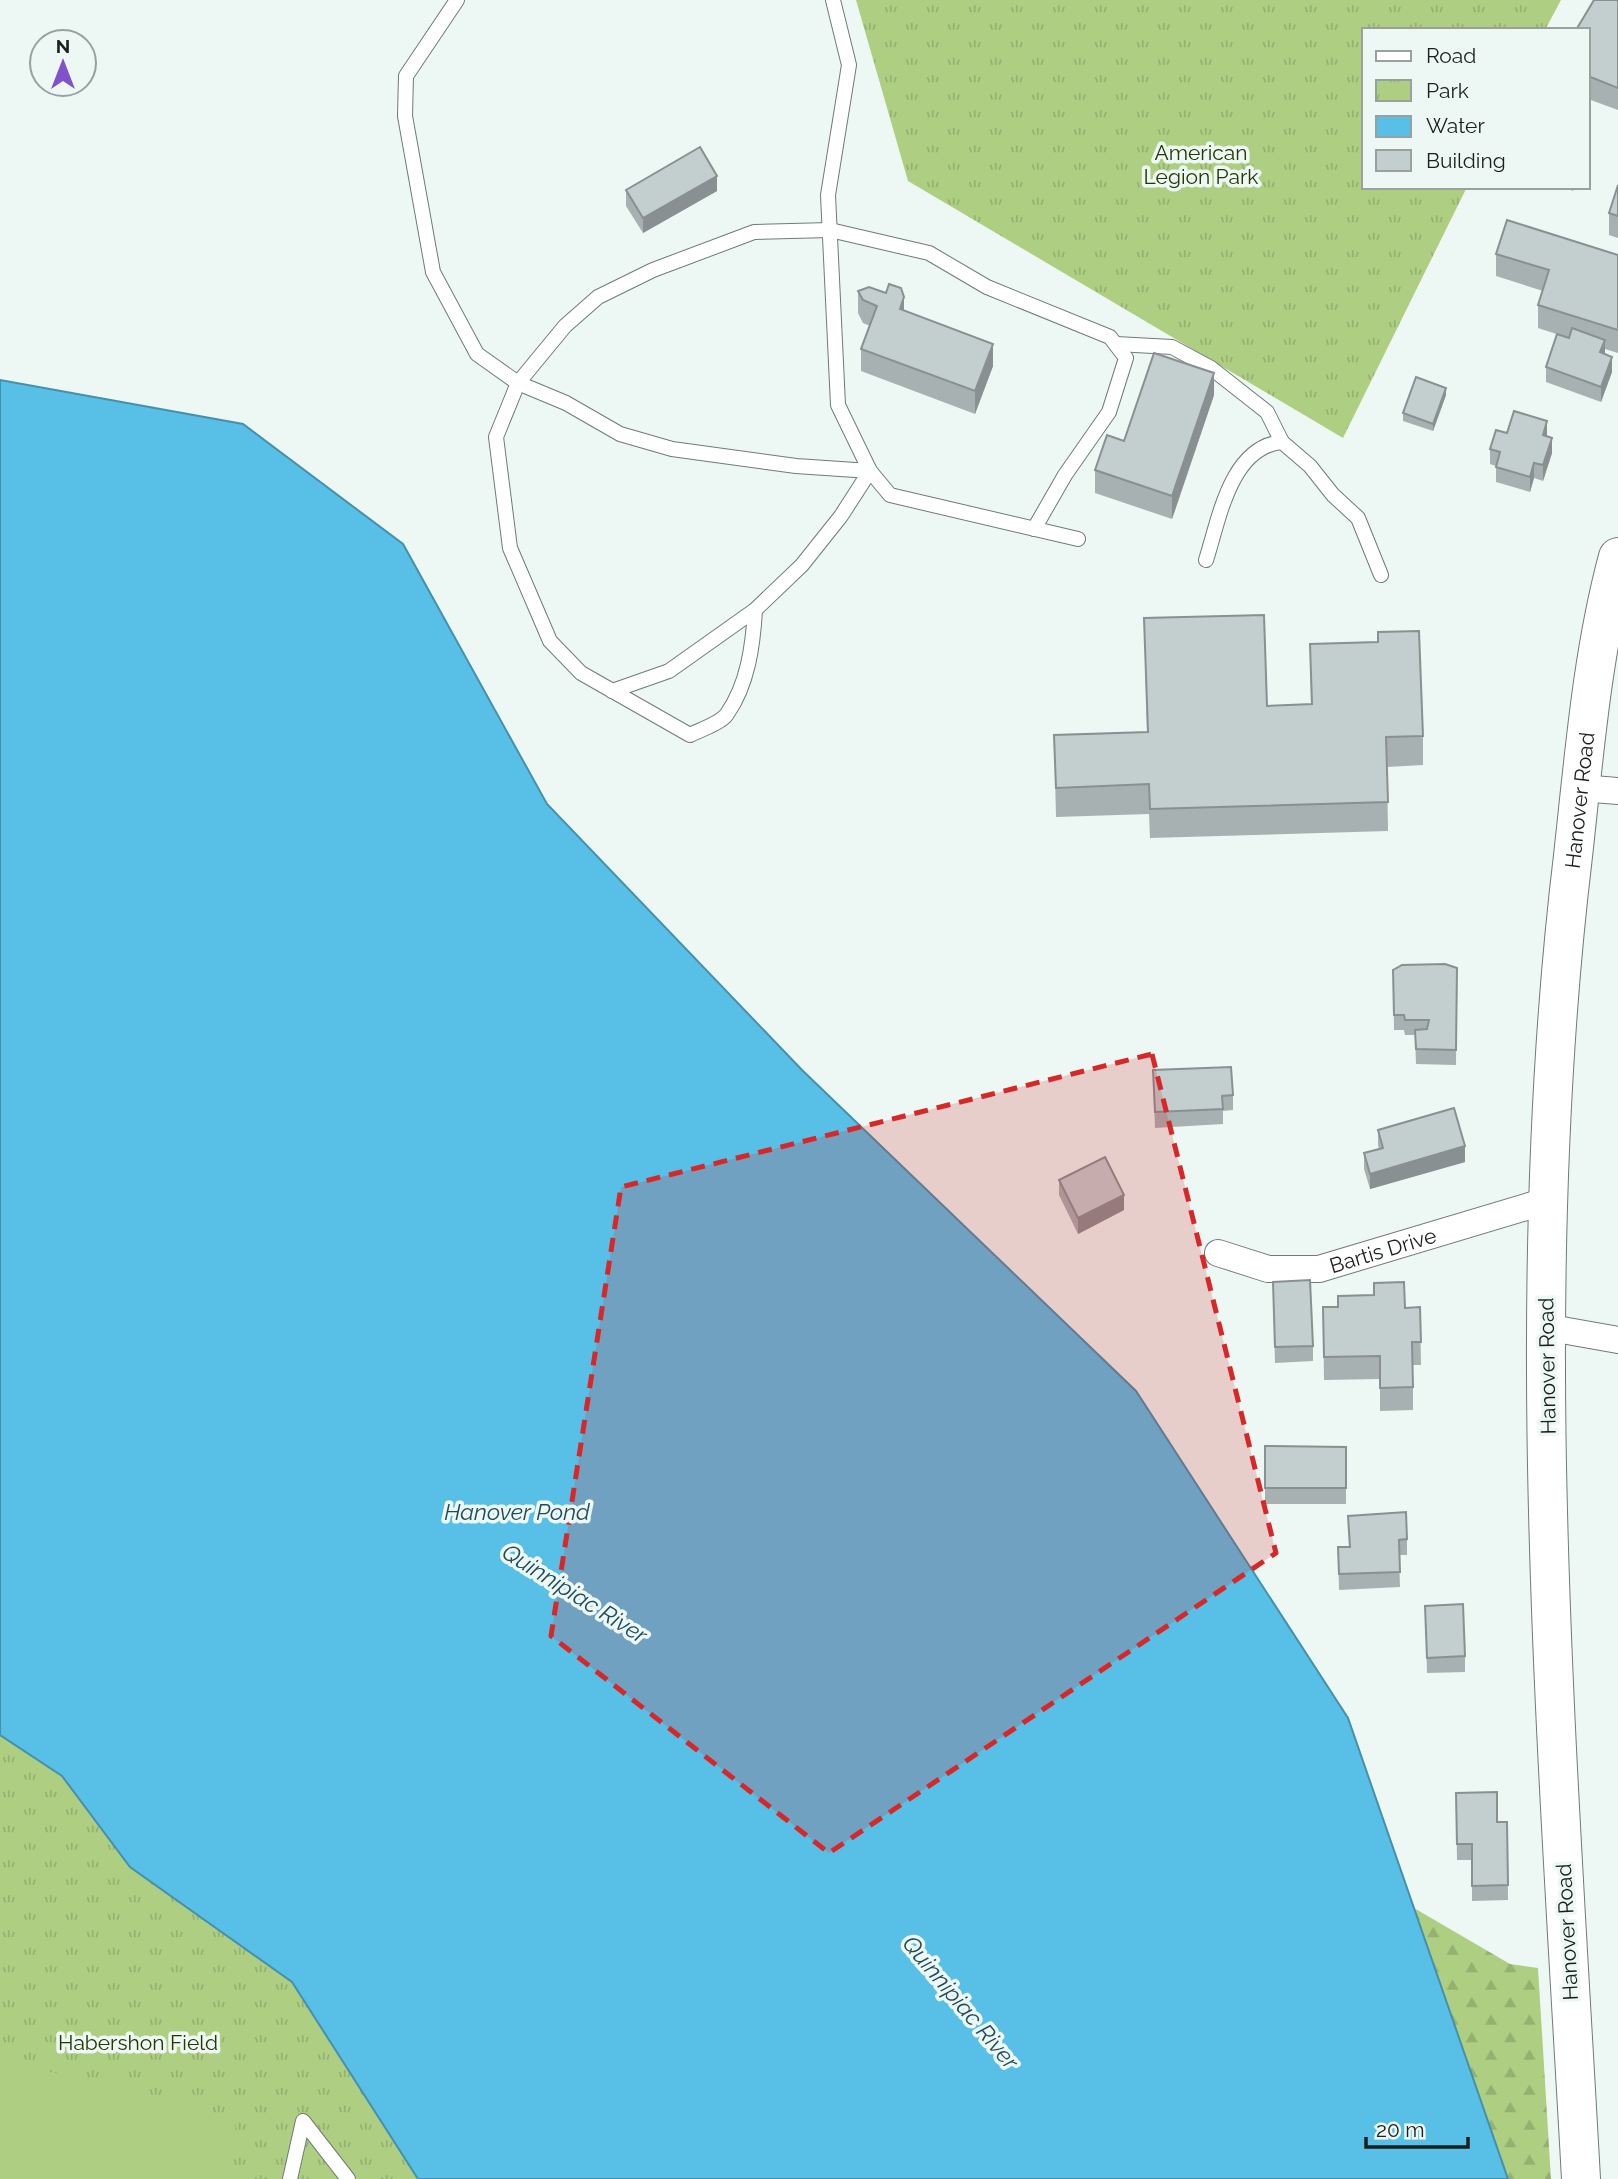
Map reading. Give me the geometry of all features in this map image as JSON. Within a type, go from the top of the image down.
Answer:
[{"type":"main road","name":"Hanover Road","points":[[1581,2179],[1559,1789],[1545,1327],[1546,1201],[1556,1009],[1601,639],[1618,557]]},
{"type":"street","points":[[1581,788],[1618,791]]},
{"type":"street","name":"Bartis Drive","points":[[1218,1253],[1268,1269],[1319,1269],[1546,1201]]},
{"type":"street","points":[[1545,1327],[1618,1340]]},
{"type":"lane","points":[[457,0],[406,76],[405,116],[433,272],[477,355],[518,383],[566,403],[620,434],[671,449],[796,466],[870,471]]},
{"type":"lane","points":[[833,0],[849,65],[828,195],[838,405],[870,471],[890,495],[1078,539]]},
{"type":"lane","points":[[755,610],[753,648],[744,680],[726,716],[690,736],[581,673],[550,641],[510,548],[496,437],[518,383],[565,326],[609,291],[653,270],[754,232],[830,230],[929,253],[987,286],[1110,337],[1126,358],[1109,412],[1065,475],[1034,529]]},
{"type":"lane","points":[[1116,344],[1172,347],[1211,368],[1267,412],[1282,442],[1310,466],[1358,518],[1381,575]]},
{"type":"lane","points":[[1206,560],[1230,484],[1249,459],[1268,443],[1282,442]]},
{"type":"lane","points":[[612,691],[668,671],[755,610],[802,565],[841,516],[870,471]]},
{"type":"lane","points":[[290,2179],[303,2121],[348,2179]]},
{"type":"highlighted area","points":[[1152,1054],[1276,1553],[829,1853],[551,1636],[621,1187]]},
{"type":"green space","name":"American Legion Park","points":[[856,0],[1561,0],[1546,28],[1362,28],[1362,189],[1466,189],[1343,438],[908,181]]},
{"type":"green space","name":"Habershon Field","points":[[0,1735],[62,1776],[130,1867],[292,1982],[418,2179],[0,2179]]},
{"type":"green space","points":[[1414,1908],[1510,1964],[1538,1968],[1551,2179],[1508,2179]]},
{"type":"green space","points":[[0,2067],[31,2069],[90,2080],[149,2096],[236,2126],[225,2179],[0,2179]]},
{"type":"water","name":"Hanover Pond","points":[[0,380],[243,424],[403,544],[547,804],[802,1070],[1136,1391],[1348,1718],[1508,2179],[418,2179],[292,1982],[130,1867],[62,1776],[0,1735]]},
{"type":"building","points":[[1594,0],[1618,0],[1618,88],[1590,77],[1590,28],[1577,28]]},
{"type":"building","points":[[700,147],[717,176],[643,218],[626,190]]},
{"type":"building","points":[[1618,185],[1618,216],[1609,213]]},
{"type":"building","points":[[1507,220],[1618,255],[1618,330],[1538,305],[1549,270],[1496,254]]},
{"type":"building","points":[[889,284],[901,288],[904,297],[900,309],[993,344],[975,391],[861,349],[877,306],[863,300],[858,291],[869,287],[886,293]]},
{"type":"building","points":[[1572,328],[1605,340],[1600,352],[1612,357],[1601,387],[1546,367],[1557,334],[1569,338]]},
{"type":"building","points":[[1154,353],[1214,373],[1172,496],[1095,470],[1107,435],[1124,441]]},
{"type":"building","points":[[1416,377],[1446,388],[1433,424],[1403,413]]},
{"type":"building","points":[[1514,411],[1547,421],[1543,435],[1552,438],[1543,465],[1534,463],[1530,477],[1496,467],[1500,452],[1490,449],[1496,430],[1507,433]]},
{"type":"building","points":[[1264,615],[1267,706],[1312,704],[1310,644],[1378,642],[1378,632],[1419,631],[1423,736],[1386,737],[1388,802],[1150,809],[1149,784],[1056,788],[1054,735],[1148,732],[1144,618]]},
{"type":"building","points":[[1445,964],[1457,968],[1456,1050],[1416,1049],[1415,1030],[1427,1029],[1429,1020],[1405,1020],[1404,1015],[1394,1015],[1393,970],[1402,965]]},
{"type":"building","points":[[1231,1067],[1233,1095],[1222,1096],[1223,1109],[1155,1112],[1153,1070]]},
{"type":"building","points":[[1454,1108],[1465,1146],[1370,1174],[1364,1153],[1383,1148],[1378,1130]]},
{"type":"building","points":[[1105,1157],[1124,1195],[1078,1218],[1059,1180]]},
{"type":"building","points":[[1310,1280],[1313,1346],[1275,1347],[1273,1282]]},
{"type":"building","points":[[1404,1282],[1405,1308],[1420,1307],[1421,1342],[1412,1342],[1413,1387],[1380,1388],[1380,1356],[1324,1357],[1323,1307],[1338,1307],[1338,1296],[1374,1295],[1374,1283]]},
{"type":"building","points":[[1265,1446],[1346,1447],[1346,1488],[1265,1488]]},
{"type":"building","points":[[1406,1512],[1407,1539],[1399,1540],[1400,1572],[1339,1574],[1338,1547],[1350,1547],[1348,1516]]},
{"type":"building","points":[[1463,1604],[1465,1656],[1427,1658],[1425,1606]]},
{"type":"building","points":[[1497,1792],[1497,1822],[1507,1822],[1508,1885],[1472,1886],[1472,1844],[1457,1844],[1456,1793]]},
{"type":"water label","name":"Quinnipiac River","points":[[575,1593]]},
{"type":"water label","name":"Quinnipiac River","points":[[961,2002]]}]
